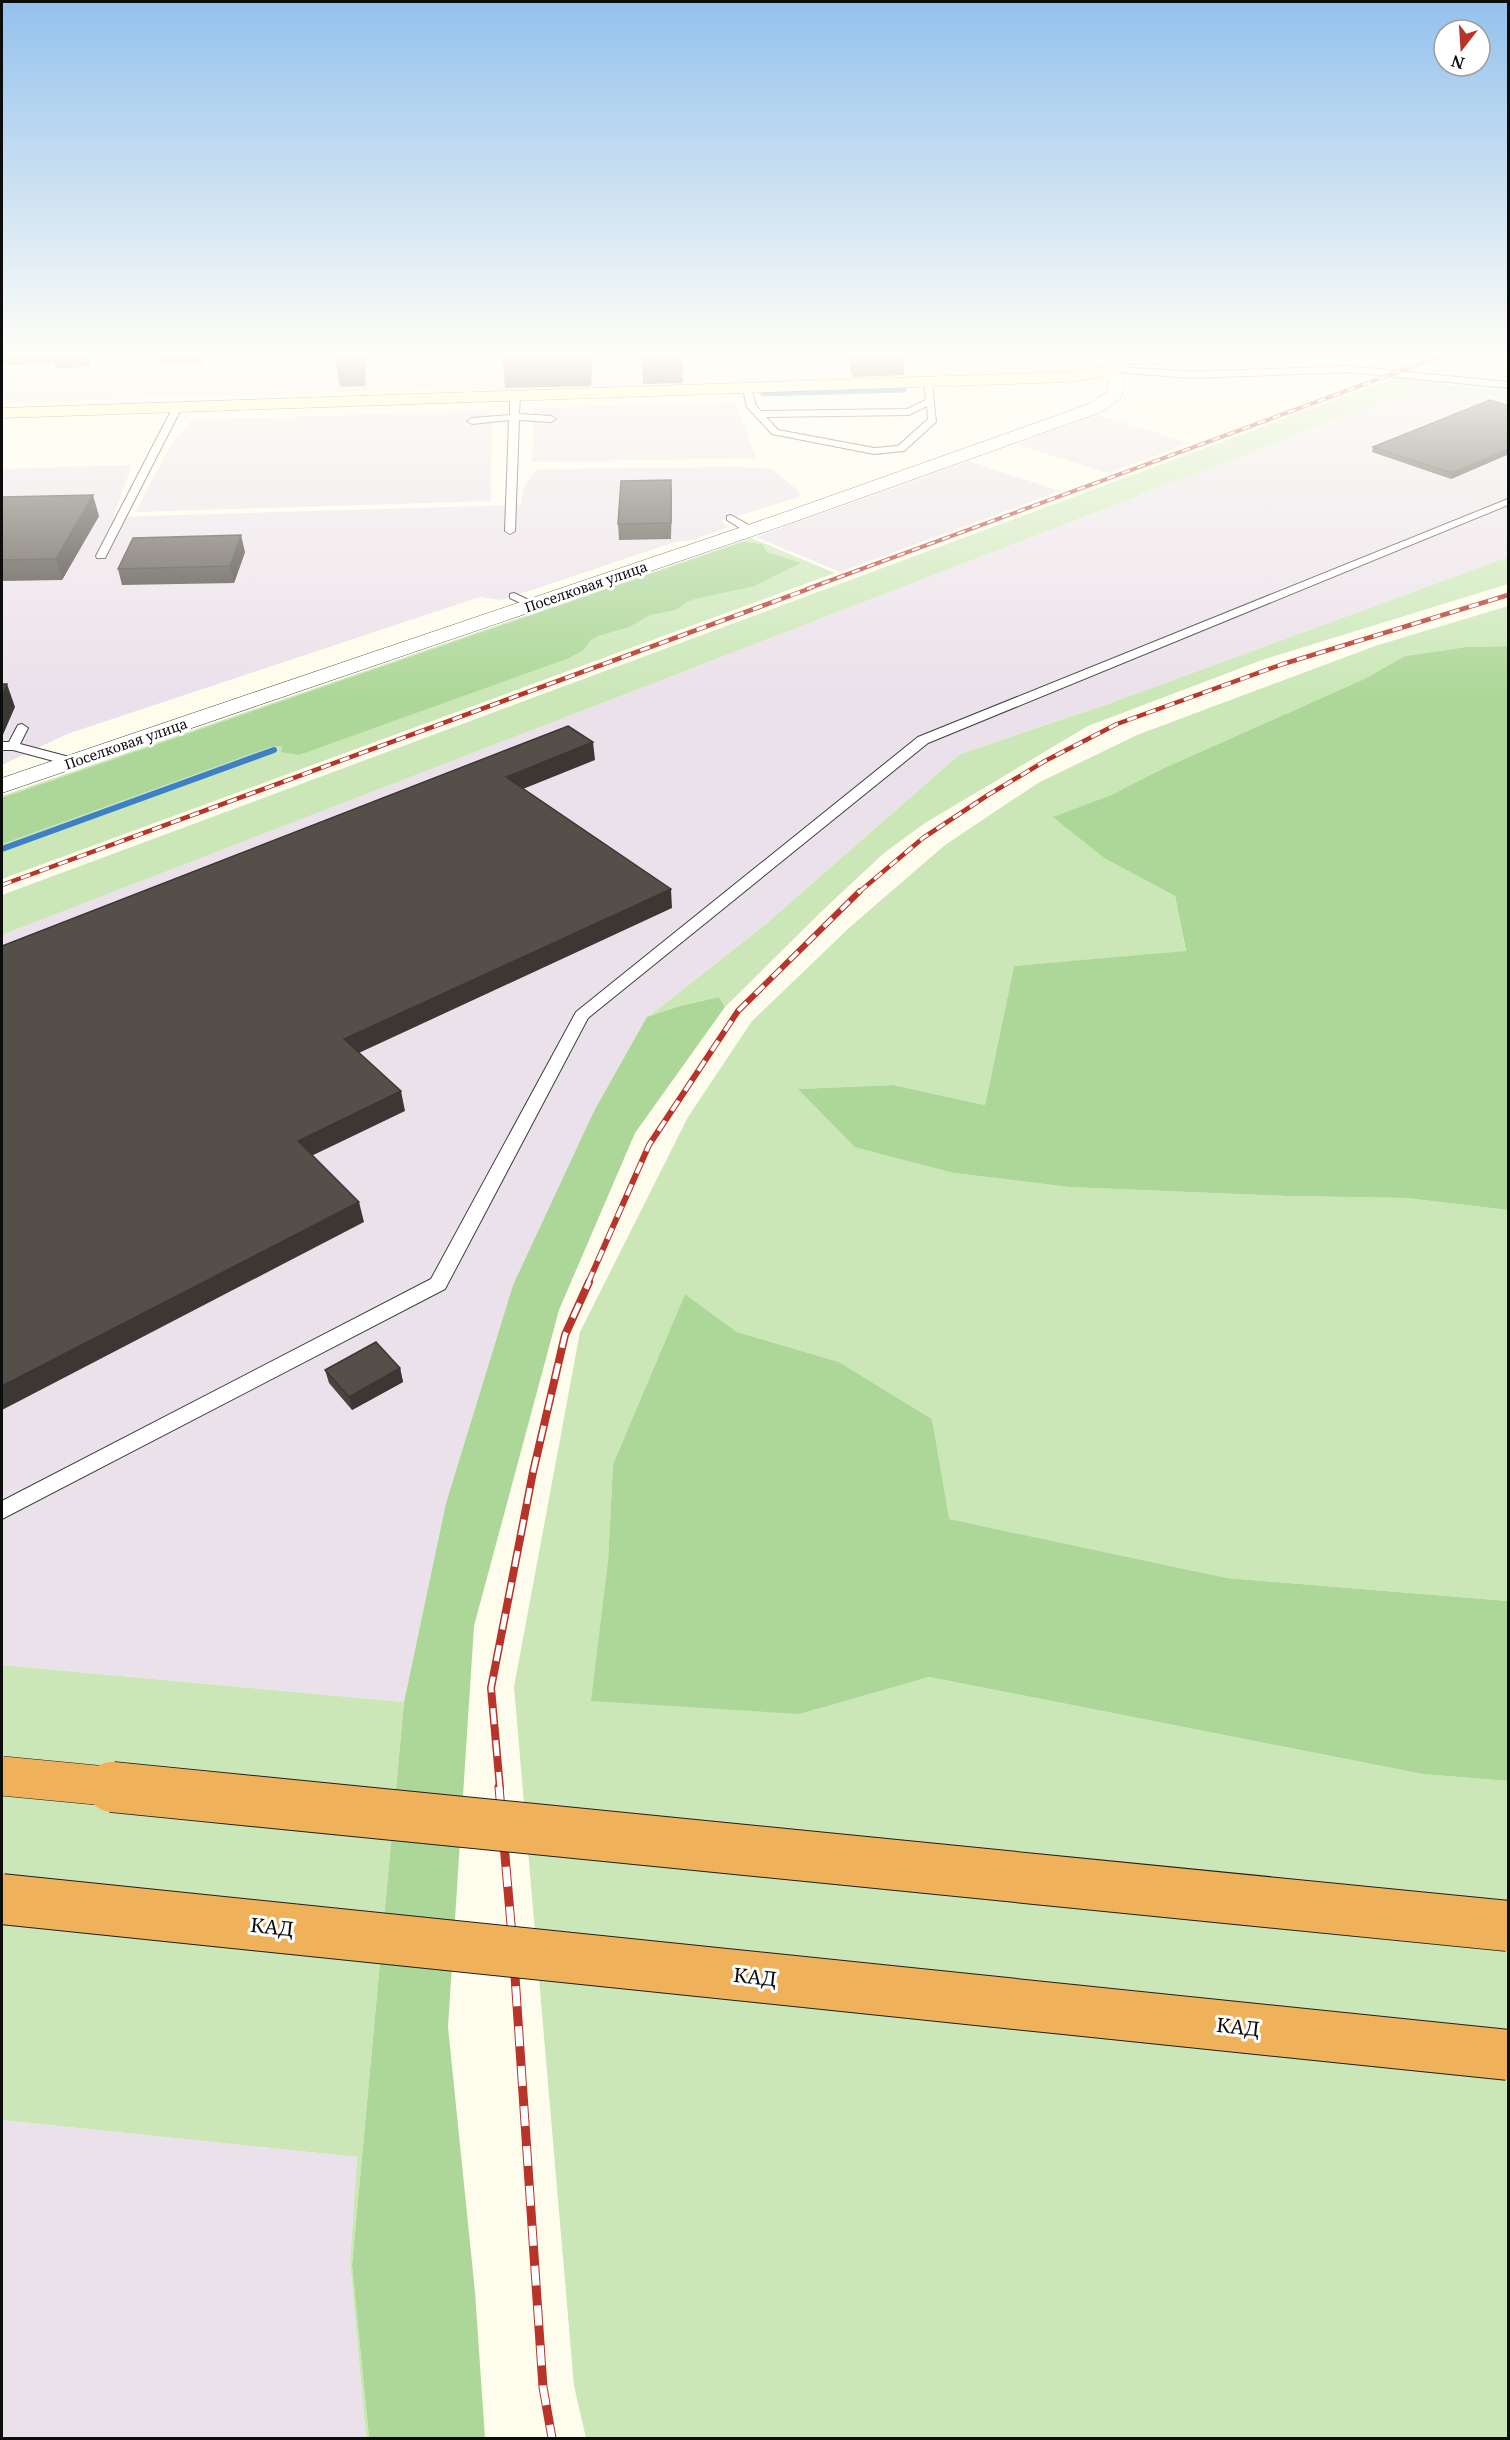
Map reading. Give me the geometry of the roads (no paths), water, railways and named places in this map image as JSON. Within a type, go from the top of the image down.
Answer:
[{"type":"highway","points":[[2,1776],[1509,1926]]},
{"type":"highway","name":"КАД","points":[[2,1899],[1509,2055]]},
{"type":"street","name":"Поселковая улица","points":[[2,786],[523,601],[750,530],[926,468]]},
{"type":"lane","points":[[101,556],[146,468]]},
{"type":"lane","points":[[510,531],[512,468]]},
{"type":"lane","points":[[2,1511],[438,1284],[582,1015],[923,740],[1509,502]]},
{"type":"lane","points":[[731,518],[750,530]]},
{"type":"lane","points":[[22,728],[7,746],[72,762]]},
{"type":"waterway","points":[[2,849],[274,750]]},
{"type":"railway","points":[[807,589],[1137,468]]},
{"type":"railway","points":[[2,885],[811,588]]},
{"type":"railway","points":[[859,892],[923,838],[988,795],[1045,761],[1117,724],[1283,664],[1508,595]]},
{"type":"railway","points":[[588,1283],[649,1145],[738,1011],[860,891]]},
{"type":"railway","points":[[500,1788],[491,1688],[533,1472],[565,1335],[589,1282]]},
{"type":"railway","points":[[499,1787],[513,1947],[543,2387],[552,2438]]}]
